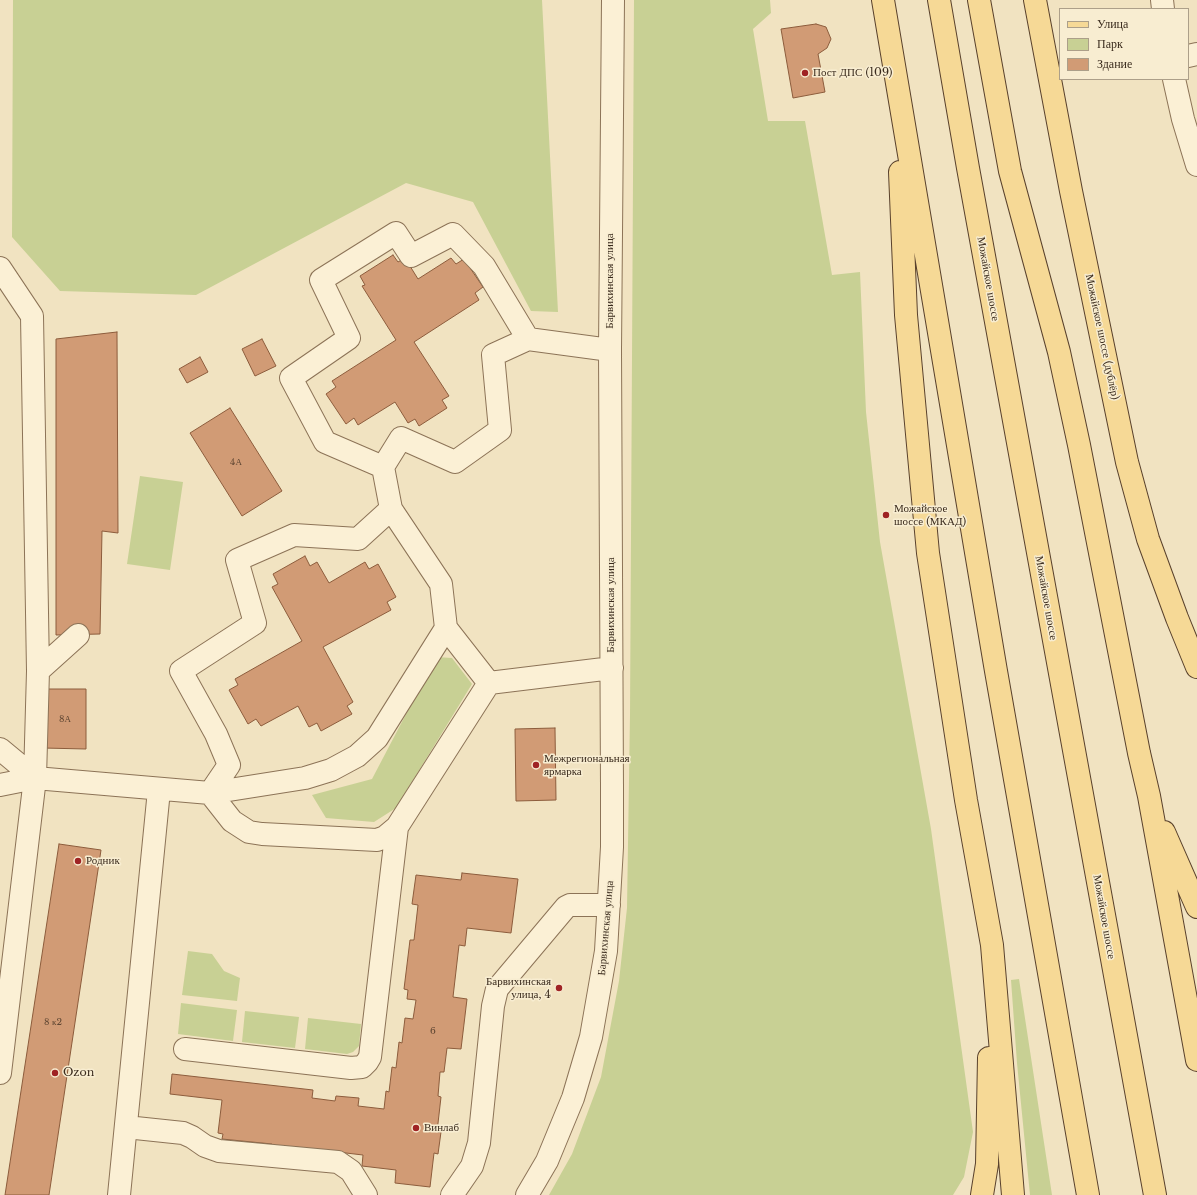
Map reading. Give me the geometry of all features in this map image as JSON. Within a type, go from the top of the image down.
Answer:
[{"type":"main road","points":[[883,0],[996,671],[1088,1195]]},
{"type":"main road","name":"Можайское шоссе","points":[[939,0],[969,176],[1155,1195]]},
{"type":"main road","points":[[979,0],[1010,171],[1059,352],[1078,438],[1139,753],[1149,796],[1197,1060]]},
{"type":"main road","name":"Можайское шоссе (дублёр)","points":[[1035,0],[1071,191],[1127,462],[1148,540],[1197,667]]},
{"type":"main road","points":[[896,81],[906,308],[928,553],[966,800],[992,945],[1013,1195]]},
{"type":"main road","points":[[1149,796],[1197,907]]},
{"type":"main road","points":[[982,1195],[987,1164],[992,945]]},
{"type":"street","name":"Барвихинская улица","points":[[527,1195],[547,1161],[573,1098],[591,1037],[606,951],[612,847],[610,350],[613,0]]},
{"type":"street","points":[[1174,80],[1183,119],[1197,165]]},
{"type":"street","points":[[383,467],[325,442],[291,378],[349,338],[321,280],[396,233],[411,256],[453,234],[484,266],[528,339]]},
{"type":"street","points":[[0,268],[32,316],[38,671],[35,778],[0,1073]]},
{"type":"street","points":[[488,683],[446,628],[441,584],[391,509],[383,467],[401,438],[455,462],[500,430],[493,355],[528,339],[610,350]]},
{"type":"street","points":[[210,793],[229,765],[216,734],[181,671],[255,624],[237,560],[294,535],[358,539],[391,509]]},
{"type":"street","points":[[0,785],[35,778],[160,790],[210,793],[305,778],[331,770],[357,756],[377,738],[446,628]]},
{"type":"street","points":[[38,671],[78,635]]},
{"type":"street","points":[[488,683],[612,668]]},
{"type":"street","points":[[210,793],[232,821],[249,832],[377,840],[390,834],[397,827],[488,683]]},
{"type":"street","points":[[0,749],[35,778]]},
{"type":"street","points":[[119,1195],[160,790]]},
{"type":"street","points":[[185,1049],[352,1068],[362,1067],[367,1062],[370,1056],[397,827]]},
{"type":"street","points":[[452,1195],[466,1176],[479,1142],[493,1006],[497,989],[566,907],[570,905],[609,905]]},
{"type":"street","points":[[126,1127],[183,1133],[205,1146],[220,1151],[338,1162],[351,1171],[366,1195]]},
{"type":"green space","points":[[13,0],[542,0],[558,312],[531,311],[473,202],[406,183],[196,295],[60,291],[12,237]]},
{"type":"green space","points":[[634,0],[770,0],[771,13],[753,29],[768,121],[805,121],[832,275],[860,272],[866,412],[880,542],[931,829],[973,1132],[964,1177],[953,1195],[549,1195],[572,1154],[601,1077],[619,981],[627,908],[630,715]]},
{"type":"green space","points":[[140,476],[183,482],[170,570],[127,564]]},
{"type":"green space","points":[[436,657],[452,658],[472,684],[396,808],[374,822],[326,818],[312,795],[372,779]]},
{"type":"green space","points":[[188,951],[212,954],[224,971],[240,978],[237,1001],[182,995]]},
{"type":"green space","points":[[1019,979],[1052,1195],[1030,1195],[1017,1063],[1011,980]]},
{"type":"green space","points":[[181,1003],[237,1010],[233,1041],[178,1034]]},
{"type":"green space","points":[[245,1011],[299,1017],[295,1048],[242,1042]]},
{"type":"green space","points":[[308,1018],[361,1024],[359,1046],[353,1052],[347,1054],[305,1049]]},
{"type":"building","name":"Пост ДПС (109)","points":[[816,24],[826,27],[831,39],[827,48],[818,54],[825,92],[793,98],[781,29]]},
{"type":"building","points":[[393,255],[398,262],[405,258],[418,279],[451,258],[456,264],[464,259],[483,287],[475,293],[479,300],[414,342],[449,396],[442,400],[447,408],[419,426],[415,419],[408,423],[395,402],[358,425],[354,418],[346,424],[326,394],[336,387],[332,381],[396,340],[362,286],[365,285],[360,276]]},
{"type":"building","points":[[117,332],[118,533],[102,531],[100,634],[56,635],[56,339]]},
{"type":"building","points":[[262,339],[276,366],[255,376],[242,349]]},
{"type":"building","points":[[200,357],[208,372],[187,383],[179,369]]},
{"type":"building","points":[[230,408],[282,491],[242,516],[190,433]]},
{"type":"building","points":[[305,556],[310,566],[317,562],[329,583],[365,562],[369,569],[378,564],[396,597],[387,602],[391,610],[323,647],[353,702],[347,706],[352,714],[321,731],[317,723],[309,727],[298,706],[261,726],[256,719],[248,724],[229,690],[238,685],[235,679],[302,641],[272,587],[278,584],[273,574]]},
{"type":"building","points":[[44,689],[86,689],[86,749],[43,748]]},
{"type":"building","name":"Межрегиональная ярмарка","points":[[555,728],[556,800],[516,801],[515,729]]},
{"type":"building","points":[[59,844],[101,850],[49,1195],[5,1195]]},
{"type":"building","points":[[462,873],[518,879],[511,933],[467,928],[465,946],[459,945],[453,997],[467,999],[461,1049],[447,1048],[444,1072],[440,1072],[438,1096],[441,1097],[437,1132],[441,1132],[438,1154],[434,1153],[430,1187],[395,1183],[396,1170],[362,1166],[363,1155],[295,1147],[295,1151],[272,1148],[272,1144],[222,1139],[223,1134],[218,1133],[222,1100],[170,1094],[172,1074],[313,1090],[312,1098],[335,1101],[336,1096],[359,1098],[358,1106],[384,1109],[386,1091],[389,1092],[392,1067],[396,1068],[399,1042],[402,1043],[405,1018],[413,1019],[416,1000],[407,999],[408,990],[404,989],[410,940],[414,940],[418,905],[412,904],[416,875],[461,880]]},
{"type":"place","name":"Пост ДПС (109)","points":[[805,73]]},
{"type":"place","name":"Можайское шоссе (МКАД)","points":[[886,515]]},
{"type":"place","name":"Межрегиональная ярмарка","points":[[536,765]]},
{"type":"place","name":"Родник","points":[[78,861]]},
{"type":"place","name":"Барвихинская улица, 4","points":[[559,988]]},
{"type":"place","name":"Ozon","points":[[55,1073]]},
{"type":"place","name":"Винлаб","points":[[416,1128]]}]
